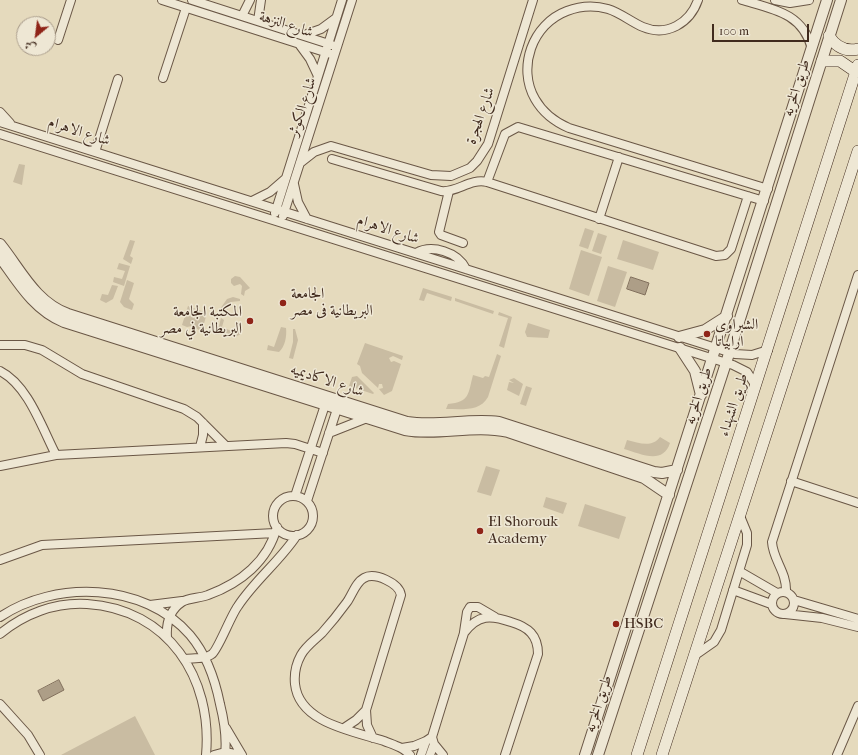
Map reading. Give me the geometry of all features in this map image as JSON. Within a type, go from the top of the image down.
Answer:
[{"type":"main road","points":[[829,36],[833,42],[844,49],[858,49]]},
{"type":"main road","points":[[822,61],[840,61],[857,68]]},
{"type":"main road","name":"طريق الشهداء","points":[[637,755],[768,350],[857,68]]},
{"type":"main road","points":[[662,755],[858,151]]},
{"type":"street","points":[[58,40],[71,0]]},
{"type":"street","name":"شارع النزهة","points":[[162,0],[174,2],[186,8],[334,55]]},
{"type":"street","name":"شارع النزهة","points":[[192,0],[337,46]]},
{"type":"street","points":[[242,16],[250,0]]},
{"type":"street","points":[[258,21],[261,0]]},
{"type":"street","name":"شارع الكوثر","points":[[273,220],[342,0]]},
{"type":"street","name":"شارع الكوثر","points":[[281,222],[352,0]]},
{"type":"street","name":"شارع الهجرة","points":[[300,163],[314,152],[331,146],[431,175],[451,176],[470,168],[478,162],[488,144],[533,0]]},
{"type":"street","points":[[698,0],[695,10],[689,18],[672,28],[662,30],[642,27],[625,16],[607,9],[587,6],[565,12],[546,24],[533,43],[528,66],[530,88],[535,99],[545,113],[559,124],[780,192]]},
{"type":"street","points":[[742,0],[787,15],[806,33],[812,50]]},
{"type":"street","points":[[775,0],[790,3],[809,0]]},
{"type":"street","name":"طريق الحريه","points":[[585,755],[696,414],[827,0]]},
{"type":"street","name":"طريق الحريه","points":[[598,755],[726,363],[841,0]]},
{"type":"street","points":[[787,15],[790,9],[790,3]]},
{"type":"street","points":[[163,78],[186,8]]},
{"type":"street","points":[[303,35],[321,29],[336,17]]},
{"type":"street","points":[[298,44],[310,59],[318,76]]},
{"type":"street","points":[[95,152],[118,80]]},
{"type":"street","points":[[796,100],[808,104]]},
{"type":"street","points":[[0,112],[12,125]]},
{"type":"street","name":"شارع الاهرام","points":[[0,122],[735,354],[752,355],[768,350]]},
{"type":"street","points":[[487,182],[503,138],[513,128],[522,128],[764,201]]},
{"type":"street","name":"شارع الاهرام","points":[[0,134],[663,342],[740,368],[747,372],[756,386]]},
{"type":"street","points":[[599,219],[619,157]]},
{"type":"street","points":[[332,159],[437,190],[449,191],[474,181],[487,182],[599,219],[720,256],[725,255],[731,249],[748,196]]},
{"type":"street","points":[[252,201],[270,192],[286,179]]},
{"type":"street","points":[[294,183],[298,202],[307,219]]},
{"type":"street","points":[[436,250],[441,235],[439,229],[449,191]]},
{"type":"street","points":[[441,235],[463,242]]},
{"type":"street","name":"شارع الاكاديميه","points":[[0,244],[34,291],[52,308],[132,339],[278,386],[403,420],[424,428]]},
{"type":"street","points":[[416,253],[428,248],[456,256],[466,269]]},
{"type":"street","name":"شارع الاكاديميه","points":[[0,257],[32,300],[48,315],[64,322],[132,339]]},
{"type":"street","points":[[786,592],[785,578],[775,558],[772,542],[858,276]]},
{"type":"street","points":[[679,336],[705,330],[727,316]]},
{"type":"street","points":[[653,340],[656,329]]},
{"type":"street","points":[[663,342],[666,332]]},
{"type":"street","points":[[0,345],[25,345],[42,350],[78,372],[178,407],[190,413],[203,423],[226,446]]},
{"type":"street","points":[[680,348],[695,371],[701,396]]},
{"type":"street","points":[[0,371],[12,379],[23,392],[56,455]]},
{"type":"street","name":"شارع الاكاديميه","points":[[278,386],[325,405],[405,430],[488,421],[509,425],[534,437],[644,478],[669,495]]},
{"type":"street","points":[[295,496],[325,405]]},
{"type":"street","points":[[307,502],[337,409]]},
{"type":"street","points":[[696,414],[708,417]]},
{"type":"street","points":[[329,433],[367,418]]},
{"type":"street","points":[[200,447],[203,435],[203,423]]},
{"type":"street","name":"شارع الاكاديميه","points":[[534,437],[654,472],[662,473],[677,470]]},
{"type":"street","points":[[0,466],[56,455],[286,443],[295,444],[323,453]]},
{"type":"street","points":[[791,481],[858,503]]},
{"type":"street","points":[[148,605],[183,601],[213,593],[241,578],[254,568],[263,558],[276,530],[273,516],[276,506],[284,498],[295,496],[307,502],[313,514],[309,528],[297,535],[281,557],[247,593],[229,620],[213,654],[205,657],[185,659]]},
{"type":"street","points":[[694,656],[711,645],[719,634],[748,541],[747,532],[740,516]]},
{"type":"street","points":[[0,560],[42,545],[276,530],[286,534],[297,535]]},
{"type":"street","points":[[646,567],[657,571]]},
{"type":"street","points":[[739,571],[777,593],[786,592],[792,596],[794,600],[858,618]]},
{"type":"street","points":[[373,738],[367,725],[366,710],[401,595],[400,590],[393,583],[372,576],[360,581],[333,621],[301,655],[295,674],[296,690],[308,711],[321,720],[344,728],[373,738],[402,748],[410,755]]},
{"type":"street","points":[[733,590],[771,604],[776,612],[822,618],[858,627]]},
{"type":"street","points":[[0,617],[27,602],[63,593],[82,592],[118,596],[148,605],[169,617],[189,635],[205,657],[216,688],[224,724],[225,754]]},
{"type":"street","points":[[771,604],[777,593]]},
{"type":"street","points":[[784,614],[792,609],[794,600]]},
{"type":"street","points":[[167,637],[166,630],[169,617],[183,601]]},
{"type":"street","points":[[0,634],[20,620],[34,613],[50,608],[80,604],[97,605],[126,612],[147,623],[167,637],[185,659],[195,678],[202,697],[207,718],[208,738],[206,755]]},
{"type":"street","points":[[421,755],[430,741],[464,633],[466,612],[470,607],[475,606],[496,617],[527,628],[536,640],[538,647],[538,654],[506,755]]},
{"type":"street","points":[[464,633],[474,622],[488,617],[496,617]]},
{"type":"street","points":[[0,704],[4,713],[28,735],[40,755]]},
{"type":"street","points":[[837,755],[858,706]]},
{"type":"street","points":[[344,728],[356,720],[366,710]]},
{"type":"street","points":[[224,724],[241,755]]},
{"type":"street","points":[[402,748],[430,741]]},
{"type":"street","points":[[430,741],[430,755]]},
{"type":"street","points":[[430,741],[443,755]]},
{"type":"street","points":[[214,755],[241,755]]},
{"type":"shaded area","points":[[19,164],[25,165],[22,185],[13,182]]},
{"type":"shaded area","points":[[585,228],[594,231],[588,249],[579,246]]},
{"type":"shaded area","points":[[598,233],[607,236],[601,254],[592,251]]},
{"type":"shaded area","points":[[130,240],[135,241],[130,256],[133,258],[131,264],[123,259]]},
{"type":"shaded area","points":[[623,240],[659,252],[653,270],[617,259]]},
{"type":"shaded area","points":[[581,250],[602,257],[589,296],[569,289]]},
{"type":"shaded area","points":[[119,263],[130,266],[124,286],[113,282],[114,277],[122,279],[125,271],[117,269]]},
{"type":"shaded area","points":[[608,266],[627,272],[615,307],[597,301]]},
{"type":"shaded area","points":[[235,276],[240,277],[250,288],[245,291],[244,296],[241,294],[242,286],[240,284],[234,286],[231,283],[231,279]]},
{"type":"shaded area","points":[[631,277],[649,283],[645,295],[627,289]]},
{"type":"shaded area","points":[[127,280],[134,283],[129,299],[134,304],[132,310],[124,307],[120,302]]},
{"type":"shaded area","points":[[112,285],[118,286],[113,299],[106,303],[100,300],[102,294],[108,295]]},
{"type":"shaded area","points":[[423,288],[452,297],[451,301],[427,293],[424,301],[419,300]]},
{"type":"shaded area","points":[[233,297],[240,299],[240,301],[231,302],[226,312],[220,309],[227,299]]},
{"type":"shaded area","points":[[455,298],[494,311],[493,314],[455,301]]},
{"type":"shaded area","points":[[188,306],[207,313],[203,327],[199,330],[192,326],[187,327],[182,325]]},
{"type":"shaded area","points":[[499,312],[512,317],[504,348],[499,346],[508,318],[498,315]]},
{"type":"shaded area","points":[[221,318],[224,320],[222,327],[236,333],[238,329],[242,331],[241,334],[235,337],[225,333],[215,335],[214,330],[219,326]]},
{"type":"shaded area","points":[[528,323],[550,330],[548,338],[527,337],[525,332]]},
{"type":"shaded area","points":[[281,327],[286,328],[286,338],[283,347],[279,352],[267,350],[268,345],[274,347]]},
{"type":"shaded area","points":[[293,329],[295,329],[298,340],[293,359],[289,358],[293,342]]},
{"type":"shaded area","points":[[365,343],[403,356],[402,360],[393,356],[389,358],[391,362],[394,361],[401,364],[392,391],[384,395],[379,389],[383,388],[382,384],[379,384],[378,388],[362,373],[360,366],[357,364]]},
{"type":"shaded area","points":[[497,354],[501,356],[485,402],[470,409],[446,409],[448,404],[460,401],[467,396],[473,375],[483,378],[485,376],[489,377]]},
{"type":"shaded area","points":[[357,376],[374,393],[373,394],[349,386],[352,377]]},
{"type":"shaded area","points":[[514,378],[523,384],[519,396],[507,390],[509,382],[514,383],[509,380]]},
{"type":"shaded area","points":[[526,386],[532,388],[526,406],[520,404]]},
{"type":"shaded area","points":[[660,437],[670,443],[667,450],[657,456],[644,455],[624,449],[627,440],[649,444],[653,443]]},
{"type":"shaded area","points":[[486,466],[500,470],[491,496],[477,492]]},
{"type":"shaded area","points":[[546,497],[567,503],[563,514],[543,507]]},
{"type":"shaded area","points":[[585,504],[626,517],[619,539],[578,526]]},
{"type":"shaded area","points":[[59,680],[64,690],[43,701],[38,691]]},
{"type":"shaded area","points":[[135,716],[155,755],[61,755]]},
{"type":"place","name":"الجامعة البريطانية فى مصر","points":[[283,303]]},
{"type":"place","name":"المكتبة الجامعة البريطانية في مصر","points":[[250,321]]},
{"type":"place","name":"الشبراوى ارابياتا","points":[[707,334]]},
{"type":"place","name":"El Shorouk Academy","points":[[480,531]]},
{"type":"place","name":"HSBC","points":[[616,624]]}]
